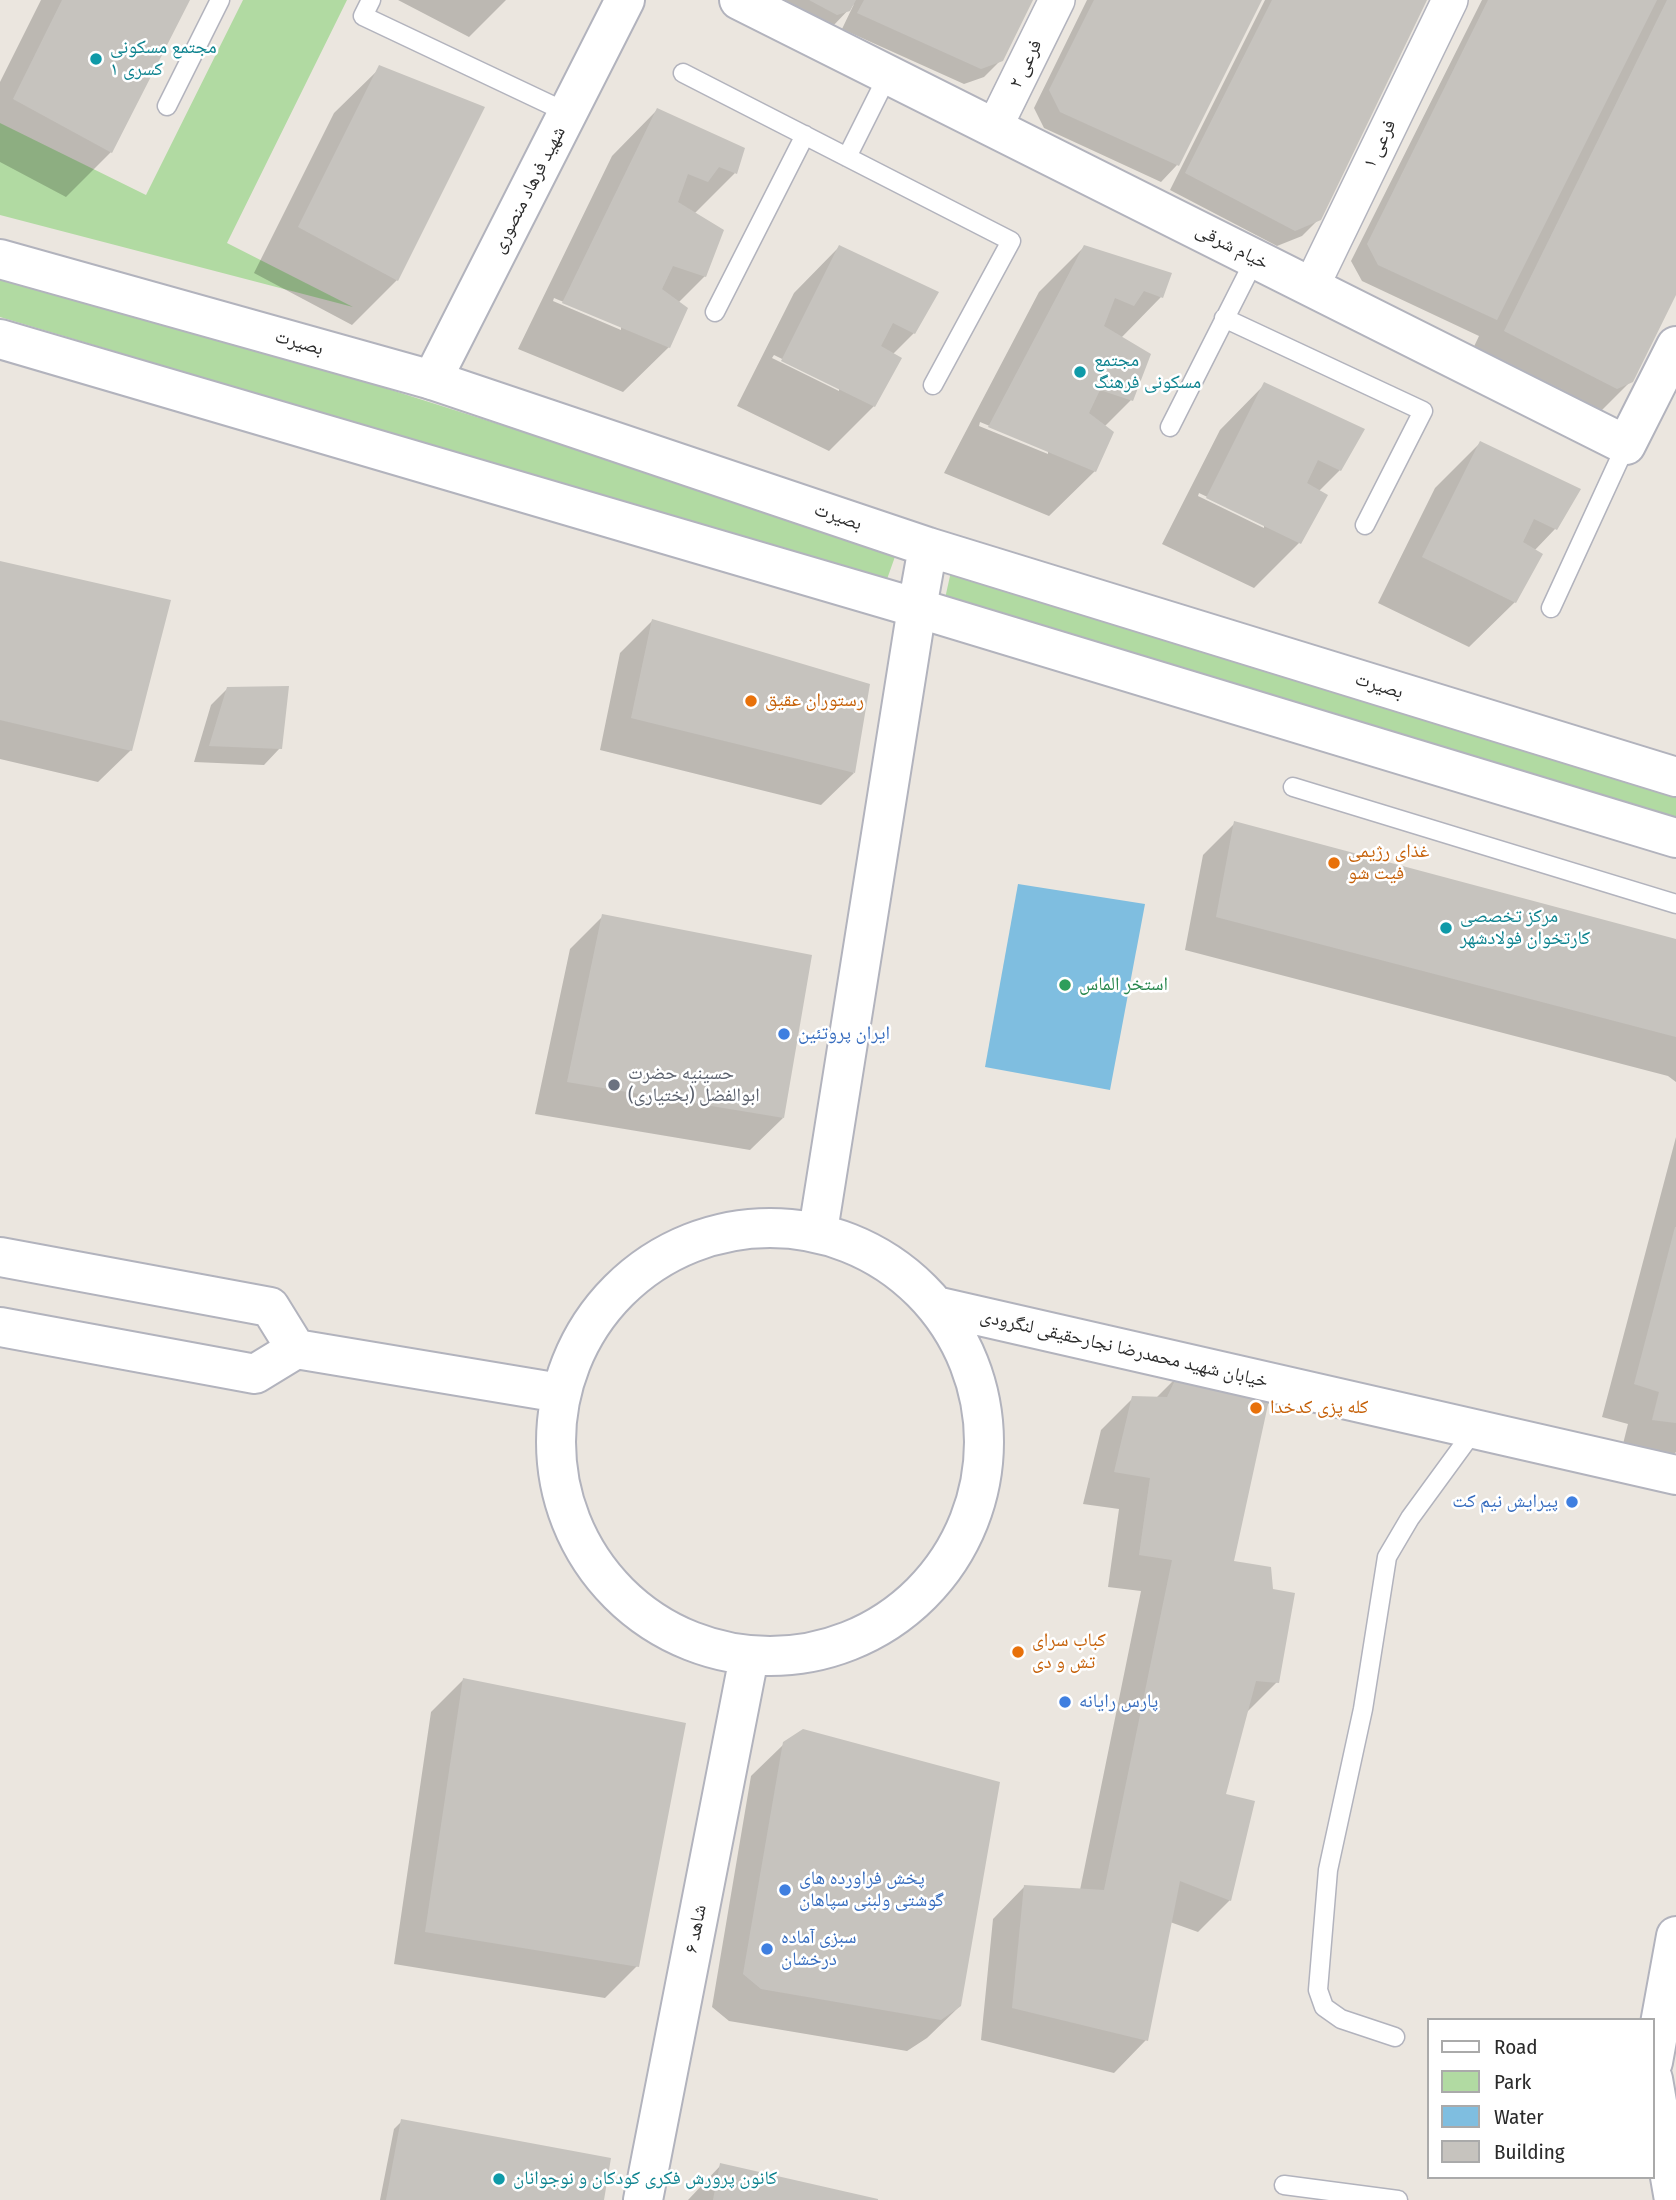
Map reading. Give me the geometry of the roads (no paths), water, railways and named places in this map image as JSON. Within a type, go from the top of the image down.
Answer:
[{"type":"street","name":"شهید فرهاد منصوری","points":[[432,380],[625,0]]},
{"type":"street","name":"خیام شرقی","points":[[739,0],[1626,445]]},
{"type":"street","name":"فرعی ۲","points":[[994,128],[1057,0]]},
{"type":"street","name":"فرعی ۱","points":[[1311,287],[1450,0]]},
{"type":"street","name":"بصیرت","points":[[0,259],[432,380],[928,547],[1676,777]]},
{"type":"street","points":[[0,339],[917,608],[1676,838]]},
{"type":"street","points":[[1626,445],[1676,346]]},
{"type":"street","points":[[818,1231],[928,547]]},
{"type":"street","points":[[751,1227],[818,1231],[874,1253],[905,1273],[940,1307],[974,1370],[986,1441],[974,1511],[946,1564],[940,1575],[887,1624],[821,1652],[750,1657],[679,1638],[620,1597],[577,1538],[556,1469],[560,1393],[585,1332],[628,1280],[685,1243],[751,1227]]},
{"type":"street","points":[[0,1257],[270,1307],[296,1349]]},
{"type":"street","name":"خیابان شهید محمدرضا نجارحقیقی لنگرودی","points":[[940,1307],[1676,1475]]},
{"type":"street","points":[[0,1327],[255,1374],[296,1349],[560,1393]]},
{"type":"street","name":"شاهد ۶","points":[[643,2200],[750,1657]]},
{"type":"street","points":[[1655,2051],[1676,1936]]},
{"type":"street","points":[[1655,2091],[1674,2200]]},
{"type":"lane","points":[[167,106],[220,0]]},
{"type":"lane","points":[[371,0],[363,16],[568,113]]},
{"type":"lane","points":[[683,73],[1011,242],[933,385]]},
{"type":"lane","points":[[847,157],[888,75]]},
{"type":"lane","points":[[715,312],[805,135]]},
{"type":"lane","points":[[1170,427],[1255,258]]},
{"type":"lane","points":[[1224,318],[1423,411],[1366,524]]},
{"type":"lane","points":[[1551,608],[1626,445]]},
{"type":"lane","points":[[1293,787],[1676,904]]},
{"type":"lane","points":[[1395,2037],[1340,2019],[1324,2007],[1318,1990],[1328,1870],[1363,1709],[1387,1558],[1410,1518],[1475,1429]]},
{"type":"lane","points":[[1284,2185],[1398,2200]]},
{"type":"water","name":"استخر الماس","points":[[1018,884],[1145,904],[1110,1090],[985,1067]]},
{"type":"place","name":"مجتمع مسکونی کسری ۱","points":[[96,59]]},
{"type":"place","name":"مجتمع مسکونی فرهنگ","points":[[1080,372]]},
{"type":"place","name":"رستوران عقیق","points":[[751,701]]},
{"type":"place","name":"غذای رژیمی فیت شو","points":[[1334,863]]},
{"type":"place","name":"مرکز تخصصی کارتخوان فولادشهر","points":[[1446,928]]},
{"type":"place","name":"استخر الماس","points":[[1065,985]]},
{"type":"place","name":"ایران پروتئین","points":[[784,1034]]},
{"type":"place","name":"حسینیه حضرت ابوالفضل (بختیاری)","points":[[614,1085]]},
{"type":"place","name":"کله پزی کدخدا","points":[[1256,1408]]},
{"type":"place","name":"پیرایش نیم کت","points":[[1572,1502]]},
{"type":"place","name":"کباب سرای تش و دی","points":[[1018,1652]]},
{"type":"place","name":"پارس رایانه","points":[[1065,1702]]},
{"type":"place","name":"پخش فراورده های گوشتی ولبنی سپاهان","points":[[785,1890]]},
{"type":"place","name":"سبزی آماده درخشان","points":[[767,1949]]},
{"type":"place","name":"کانون پرورش فکری کودکان و نوجوانان","points":[[499,2179]]}]
